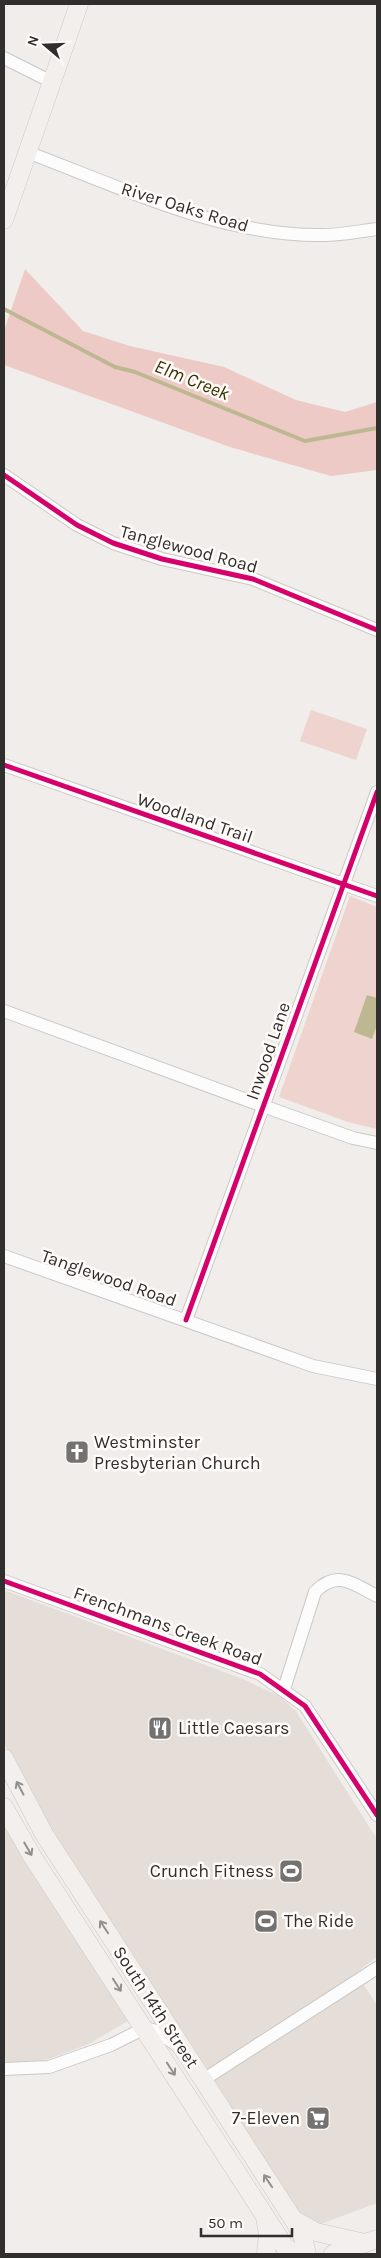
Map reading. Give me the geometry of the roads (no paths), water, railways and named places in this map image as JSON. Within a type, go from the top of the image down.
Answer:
[{"type":"main road","points":[[4,220],[80,4]]},
{"type":"main road","name":"South 14th Street","points":[[4,1758],[44,1834],[293,2219],[303,2237],[307,2254]]},
{"type":"main road","name":"South 14th Street","points":[[4,1807],[32,1856],[285,2247],[296,2254]]},
{"type":"main road","points":[[264,2214],[268,2234],[266,2254]]},
{"type":"main road","points":[[293,2219],[316,2232],[371,2241]]},
{"type":"main road","points":[[334,2254],[371,2241]]},
{"type":"street","points":[[4,58],[52,82]]},
{"type":"street","name":"River Oaks Road","points":[[27,152],[151,198],[239,226],[282,233],[325,235],[377,229]]},
{"type":"street","name":"Tanglewood Road","points":[[4,475],[77,525],[113,543],[162,559],[253,579],[377,630]]},
{"type":"street","name":"Woodland Trail","points":[[4,766],[377,896]]},
{"type":"street","name":"Inwood Lane","points":[[186,1320],[377,792]]},
{"type":"street","points":[[4,1011],[353,1138],[377,1143]]},
{"type":"street","name":"Tanglewood Road","points":[[4,1256],[313,1366],[377,1379]]},
{"type":"street","points":[[284,1689],[315,1592],[324,1583],[333,1578],[348,1582],[377,1596]]},
{"type":"street","name":"Frenchmans Creek Road","points":[[4,1581],[260,1674],[284,1689],[305,1706],[322,1729],[377,1815]]},
{"type":"street","points":[[202,2080],[377,1968]]},
{"type":"street","points":[[4,2069],[49,2067],[111,2045],[145,2028],[158,2031],[184,2051]]},
{"type":"waterway","name":"Elm Creek","points":[[4,309],[115,367],[135,372],[305,441],[377,428]]},
{"type":"place","name":"Westminster Presbyterian Church","points":[[77,1452]]},
{"type":"place","name":"Little Caesars","points":[[160,1728]]},
{"type":"place","name":"Crunch Fitness","points":[[291,1871]]},
{"type":"place","name":"The Ride","points":[[266,1921]]},
{"type":"place","name":"7-Eleven","points":[[318,2118]]}]
